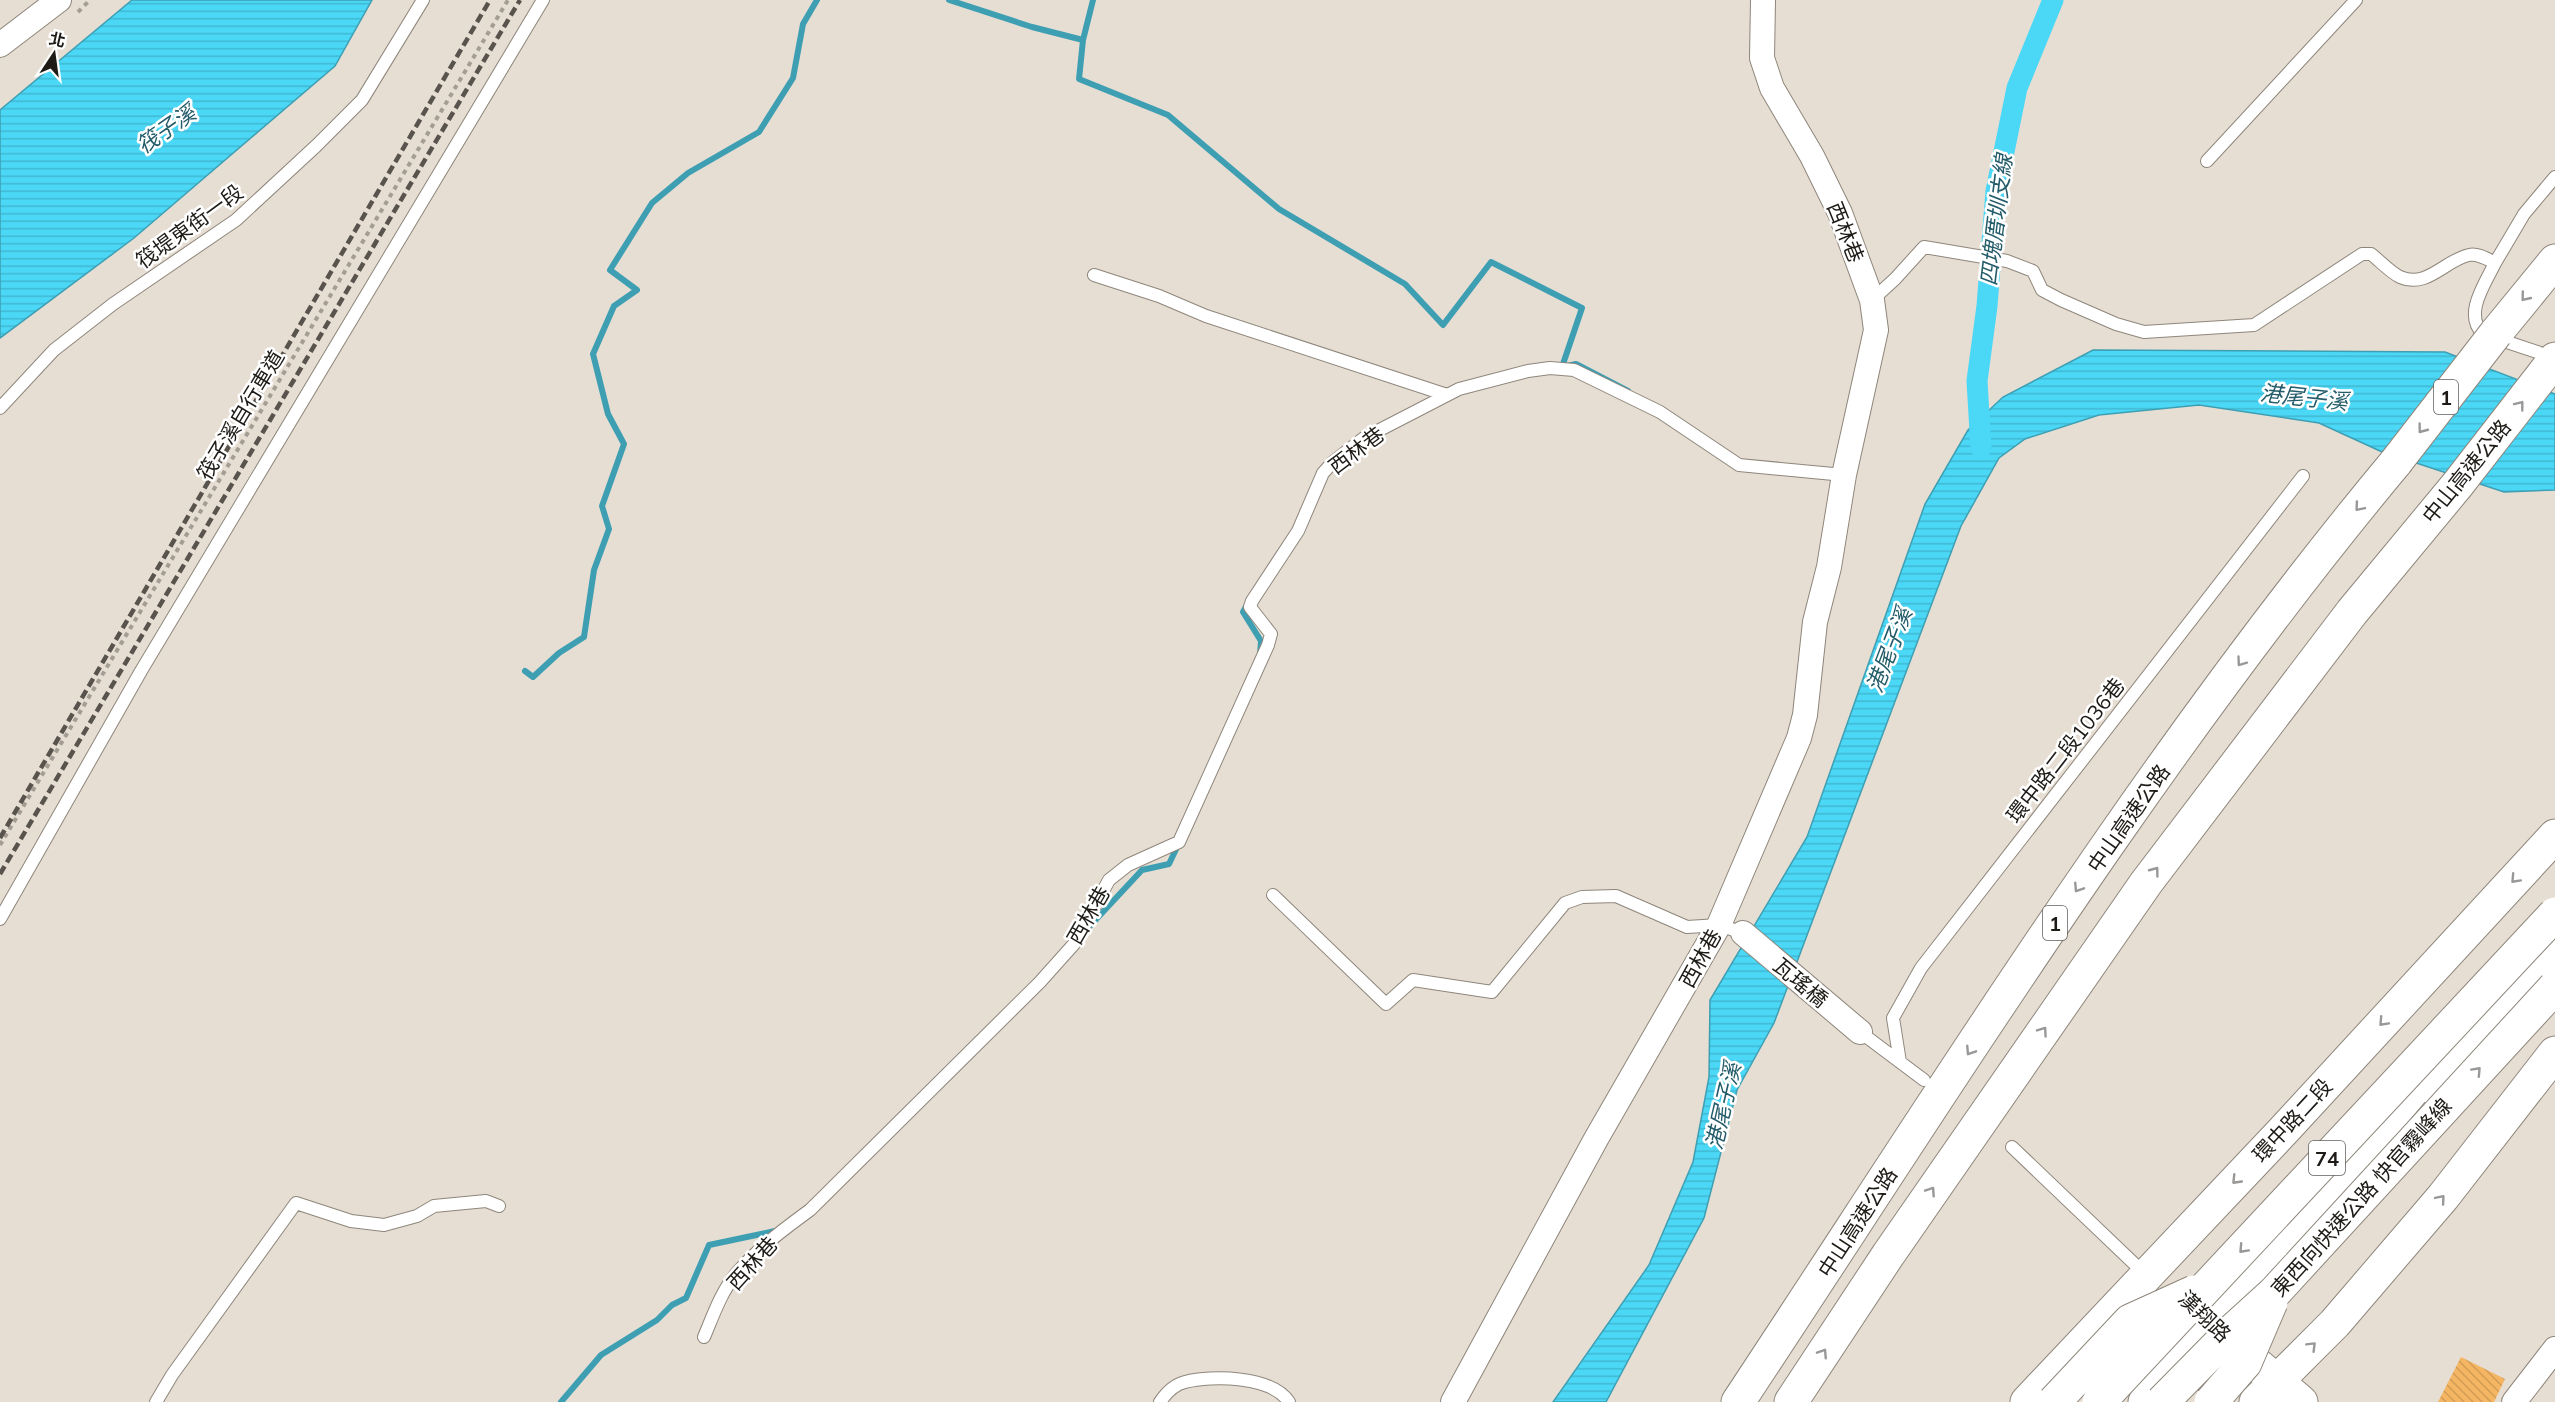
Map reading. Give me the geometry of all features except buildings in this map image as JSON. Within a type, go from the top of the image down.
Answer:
[{"type":"main road","name":"中山高速公路","points":[[1738,1402],[2111,838],[2328,544],[2555,261]]},
{"type":"main road","name":"中山高速公路","points":[[1791,1402],[1894,1245],[2146,883],[2352,612],[2458,484],[2555,359]]},
{"type":"main road","name":"環中路二段","points":[[2026,1402],[2283,1131],[2555,836]]},
{"type":"main road","name":"74","points":[[2099,1402],[2555,914]]},
{"type":"main road","points":[[2157,1402],[2278,1251],[2455,1040],[2555,933]]},
{"type":"main road","points":[[2145,1402],[2208,1338],[2496,1014],[2555,953]]},
{"type":"main road","name":"東西向快速公路 快官霧峰線","points":[[2162,1402],[2230,1333],[2274,1293],[2555,987]]},
{"type":"main road","points":[[2266,1392],[2335,1323],[2443,1197],[2555,1053]]},
{"type":"main road","name":"漢翔路","points":[[2146,1275],[2208,1338],[2266,1392],[2301,1402]]},
{"type":"main road","points":[[2054,1402],[2130,1321],[2209,1285]]},
{"type":"main road","points":[[2211,1402],[2245,1363],[2274,1293]]},
{"type":"main road","name":"漢翔路","points":[[2208,1338],[2247,1402]]},
{"type":"street","points":[[0,45],[59,0]]},
{"type":"street","name":"西林巷","points":[[1453,1402],[1596,1139],[1719,926],[1799,738],[1805,715],[1815,622],[1829,567],[1845,475],[1876,330],[1872,300],[1840,213],[1802,137],[1772,88],[1762,58],[1763,0]]},
{"type":"street","name":"瓦瑤橋","points":[[1743,933],[1860,1032]]},
{"type":"street","points":[[2514,1402],[2555,1349]]},
{"type":"lane","name":"筏堤東街一段","points":[[0,408],[54,350],[113,304],[236,220],[316,146],[362,100],[423,0]]},
{"type":"lane","points":[[0,919],[141,671],[543,0]]},
{"type":"lane","points":[[2207,161],[2352,1]]},
{"type":"lane","points":[[2555,177],[2524,214],[2495,263],[2473,315],[2475,326],[2483,334],[2555,359]]},
{"type":"lane","points":[[1872,300],[1924,247],[2007,261],[2032,271],[2042,290],[2061,300],[2116,324],[2144,332],[2254,325],[2362,254],[2371,254],[2398,276],[2407,279],[2420,279],[2468,255],[2477,255],[2495,263]]},
{"type":"lane","points":[[1094,275],[1159,296],[1206,316],[1447,394]]},
{"type":"lane","name":"西林巷","points":[[704,1337],[717,1306],[735,1275],[778,1233],[810,1210],[1040,982],[1074,945],[1109,879],[1128,866],[1179,842],[1268,645],[1271,634],[1250,607],[1252,601],[1298,531],[1323,473],[1364,438],[1459,389],[1528,371],[1550,368],[1574,370],[1660,412],[1739,465],[1845,475]]},
{"type":"lane","name":"環中路二段1036巷","points":[[1899,1062],[1893,1018],[1921,968],[2303,476]]},
{"type":"lane","points":[[1273,895],[1386,1004],[1413,980],[1492,992],[1565,903],[1582,897],[1616,896],[1687,927],[1719,926],[1743,933]]},
{"type":"lane","points":[[1860,1032],[1924,1080]]},
{"type":"lane","points":[[2012,1147],[2146,1275]]},
{"type":"lane","points":[[156,1402],[172,1375],[296,1203],[351,1221],[384,1225],[417,1216],[434,1206],[486,1201],[499,1206]]},
{"type":"lane","points":[[1160,1402],[1168,1390],[1184,1382],[1222,1379],[1268,1384],[1283,1394],[1289,1402]]},
{"type":"path","name":"筏子溪自行車道","points":[[0,845],[508,0]]},
{"type":"water","name":"筏子溪","points":[[132,0],[372,0],[335,66],[134,238],[0,338],[0,110]]},
{"type":"water","name":"港尾子溪","points":[[2093,350],[2445,352],[2555,394],[2555,490],[2504,492],[2380,451],[2319,423],[2199,405],[2099,415],[2025,439],[1999,458],[1961,526],[1774,1023],[1737,1090],[1704,1218],[1606,1402],[1553,1402],[1649,1265],[1693,1162],[1709,1077],[1710,1000],[1807,837],[1925,504],[1968,430],[2003,397]]},
{"type":"waterway","points":[[525,671],[533,677],[559,653],[584,637],[594,570],[609,529],[602,506],[624,444],[608,414],[593,354],[614,306],[637,290],[610,270],[652,203],[688,173],[759,132],[793,78],[803,24],[817,0]]},
{"type":"waterway","points":[[949,0],[1032,27],[1083,40]]},
{"type":"waterway","points":[[1093,0],[1083,40],[1079,79],[1168,115],[1279,209],[1405,284],[1443,325],[1491,262],[1582,308],[1562,367]]},
{"type":"waterway","name":"四塊厝圳支線","points":[[1981,448],[1977,381],[1987,306],[1996,191],[2017,88],[2053,0]]},
{"type":"waterway","points":[[1567,366],[1576,364],[1628,391]]},
{"type":"waterway","points":[[1248,603],[1243,612],[1261,641],[1260,655]]},
{"type":"waterway","points":[[1088,928],[1142,870],[1169,864],[1179,843]]},
{"type":"waterway","points":[[561,1402],[601,1355],[657,1320],[672,1305],[686,1298],[709,1245],[775,1231]]},
{"type":"railway","points":[[0,838],[490,0]]},
{"type":"railway","points":[[0,874],[520,0]]}]
